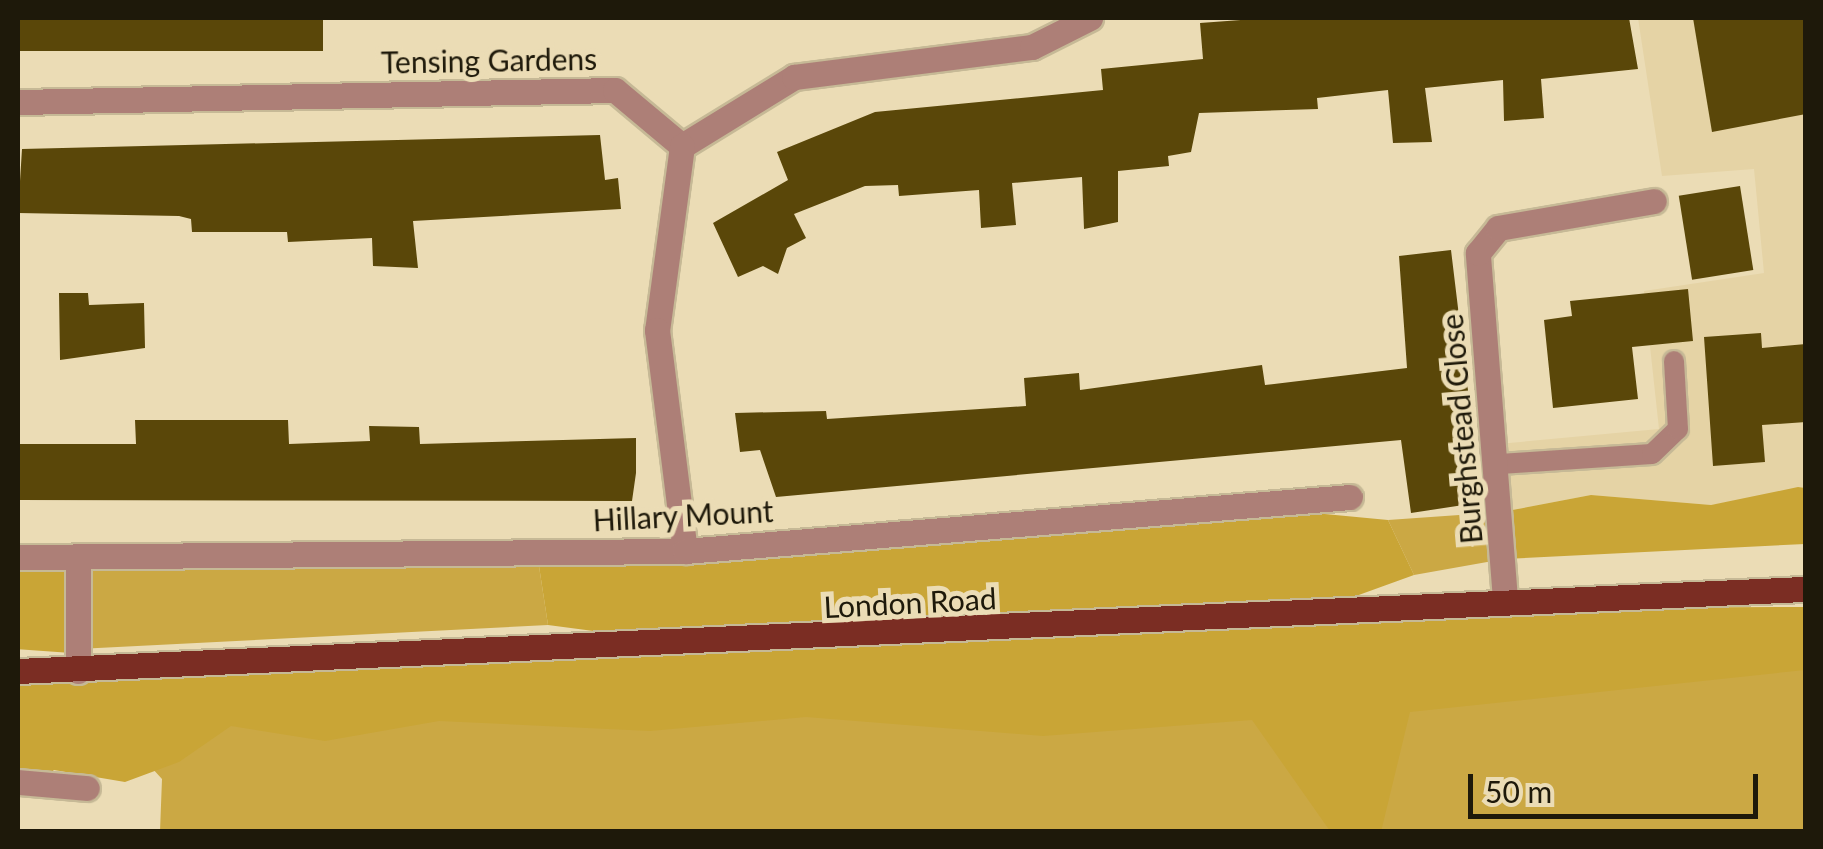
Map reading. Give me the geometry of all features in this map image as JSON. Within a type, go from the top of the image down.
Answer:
[{"type":"main road","name":"London Road","points":[[18,671],[1806,589]]},
{"type":"street","points":[[685,551],[657,330],[682,146],[794,76],[1032,46],[1090,18]]},
{"type":"street","name":"Tensing Gardens","points":[[18,102],[615,90],[682,146]]},
{"type":"street","name":"Burghstead Close","points":[[1506,600],[1500,464],[1478,254],[1498,228],[1654,202]]},
{"type":"street","name":"Hillary Mount","points":[[18,557],[78,561],[685,551],[1350,497]]},
{"type":"street","points":[[78,561],[78,671]]},
{"type":"street","points":[[18,782],[87,788]]},
{"type":"lane","points":[[1500,464],[1652,454],[1678,429],[1674,361]]},
{"type":"shaded area","points":[[1638,18],[1805,18],[1805,488],[1711,505],[1591,495],[1502,512],[1498,444],[1659,429],[1644,291],[1764,273],[1754,169],[1662,176]]},
{"type":"shaded area","points":[[1805,488],[1805,544],[1504,559],[1502,512],[1591,495],[1711,505]]},
{"type":"shaded area","points":[[1293,511],[1388,520],[1414,575],[1320,609],[1806,607],[1805,670],[1410,712],[1381,832],[1330,831],[1252,720],[1043,736],[806,717],[650,731],[439,721],[325,741],[231,726],[179,762],[125,782],[54,770],[37,783],[18,782],[18,671],[692,644],[548,625],[537,553]]},
{"type":"shaded area","points":[[1502,512],[1504,559],[1414,575],[1388,520]]},
{"type":"shaded area","points":[[537,553],[548,625],[78,649],[78,561]]},
{"type":"shaded area","points":[[18,557],[78,561],[71,653],[18,649]]},
{"type":"shaded area","points":[[1805,619],[1805,831],[160,831],[162,779],[109,721],[611,717]]},
{"type":"building","points":[[20,18],[323,18],[323,51],[20,51]]},
{"type":"building","points":[[1268,18],[1629,18],[1638,69],[1541,79],[1544,118],[1504,121],[1503,80],[1425,88],[1432,142],[1393,143],[1388,90],[1317,98],[1318,109],[1199,113],[1191,152],[1168,156],[1169,166],[1118,171],[1118,222],[1084,229],[1082,177],[1012,183],[1016,225],[981,228],[979,190],[899,196],[898,185],[865,186],[794,214],[806,238],[787,248],[778,274],[763,266],[738,277],[713,223],[788,180],[777,152],[875,112],[1103,90],[1101,69],[1203,59],[1200,23]]},
{"type":"building","points":[[1693,18],[1806,18],[1806,114],[1712,132]]},
{"type":"building","points":[[600,135],[605,180],[618,178],[621,209],[413,221],[418,268],[373,266],[372,238],[288,242],[287,232],[192,232],[191,219],[179,216],[18,213],[22,149]]},
{"type":"building","points":[[1740,186],[1753,270],[1692,280],[1679,196]]},
{"type":"building","points":[[1451,250],[1470,407],[1458,408],[1470,504],[1411,513],[1401,440],[776,497],[760,450],[740,452],[735,413],[826,411],[827,419],[1026,406],[1024,378],[1079,373],[1080,390],[1262,365],[1265,385],[1407,368],[1399,256]]},
{"type":"building","points":[[1688,289],[1693,341],[1632,347],[1638,399],[1553,408],[1544,320],[1572,316],[1570,301]]},
{"type":"building","points":[[59,293],[88,293],[89,305],[144,303],[145,348],[60,360]]},
{"type":"building","points":[[1761,333],[1762,348],[1806,344],[1806,422],[1762,425],[1765,462],[1713,466],[1704,337]]},
{"type":"building","points":[[135,420],[288,420],[289,444],[370,441],[369,426],[419,427],[420,444],[636,438],[636,473],[632,501],[18,500],[18,444],[136,444]]}]
